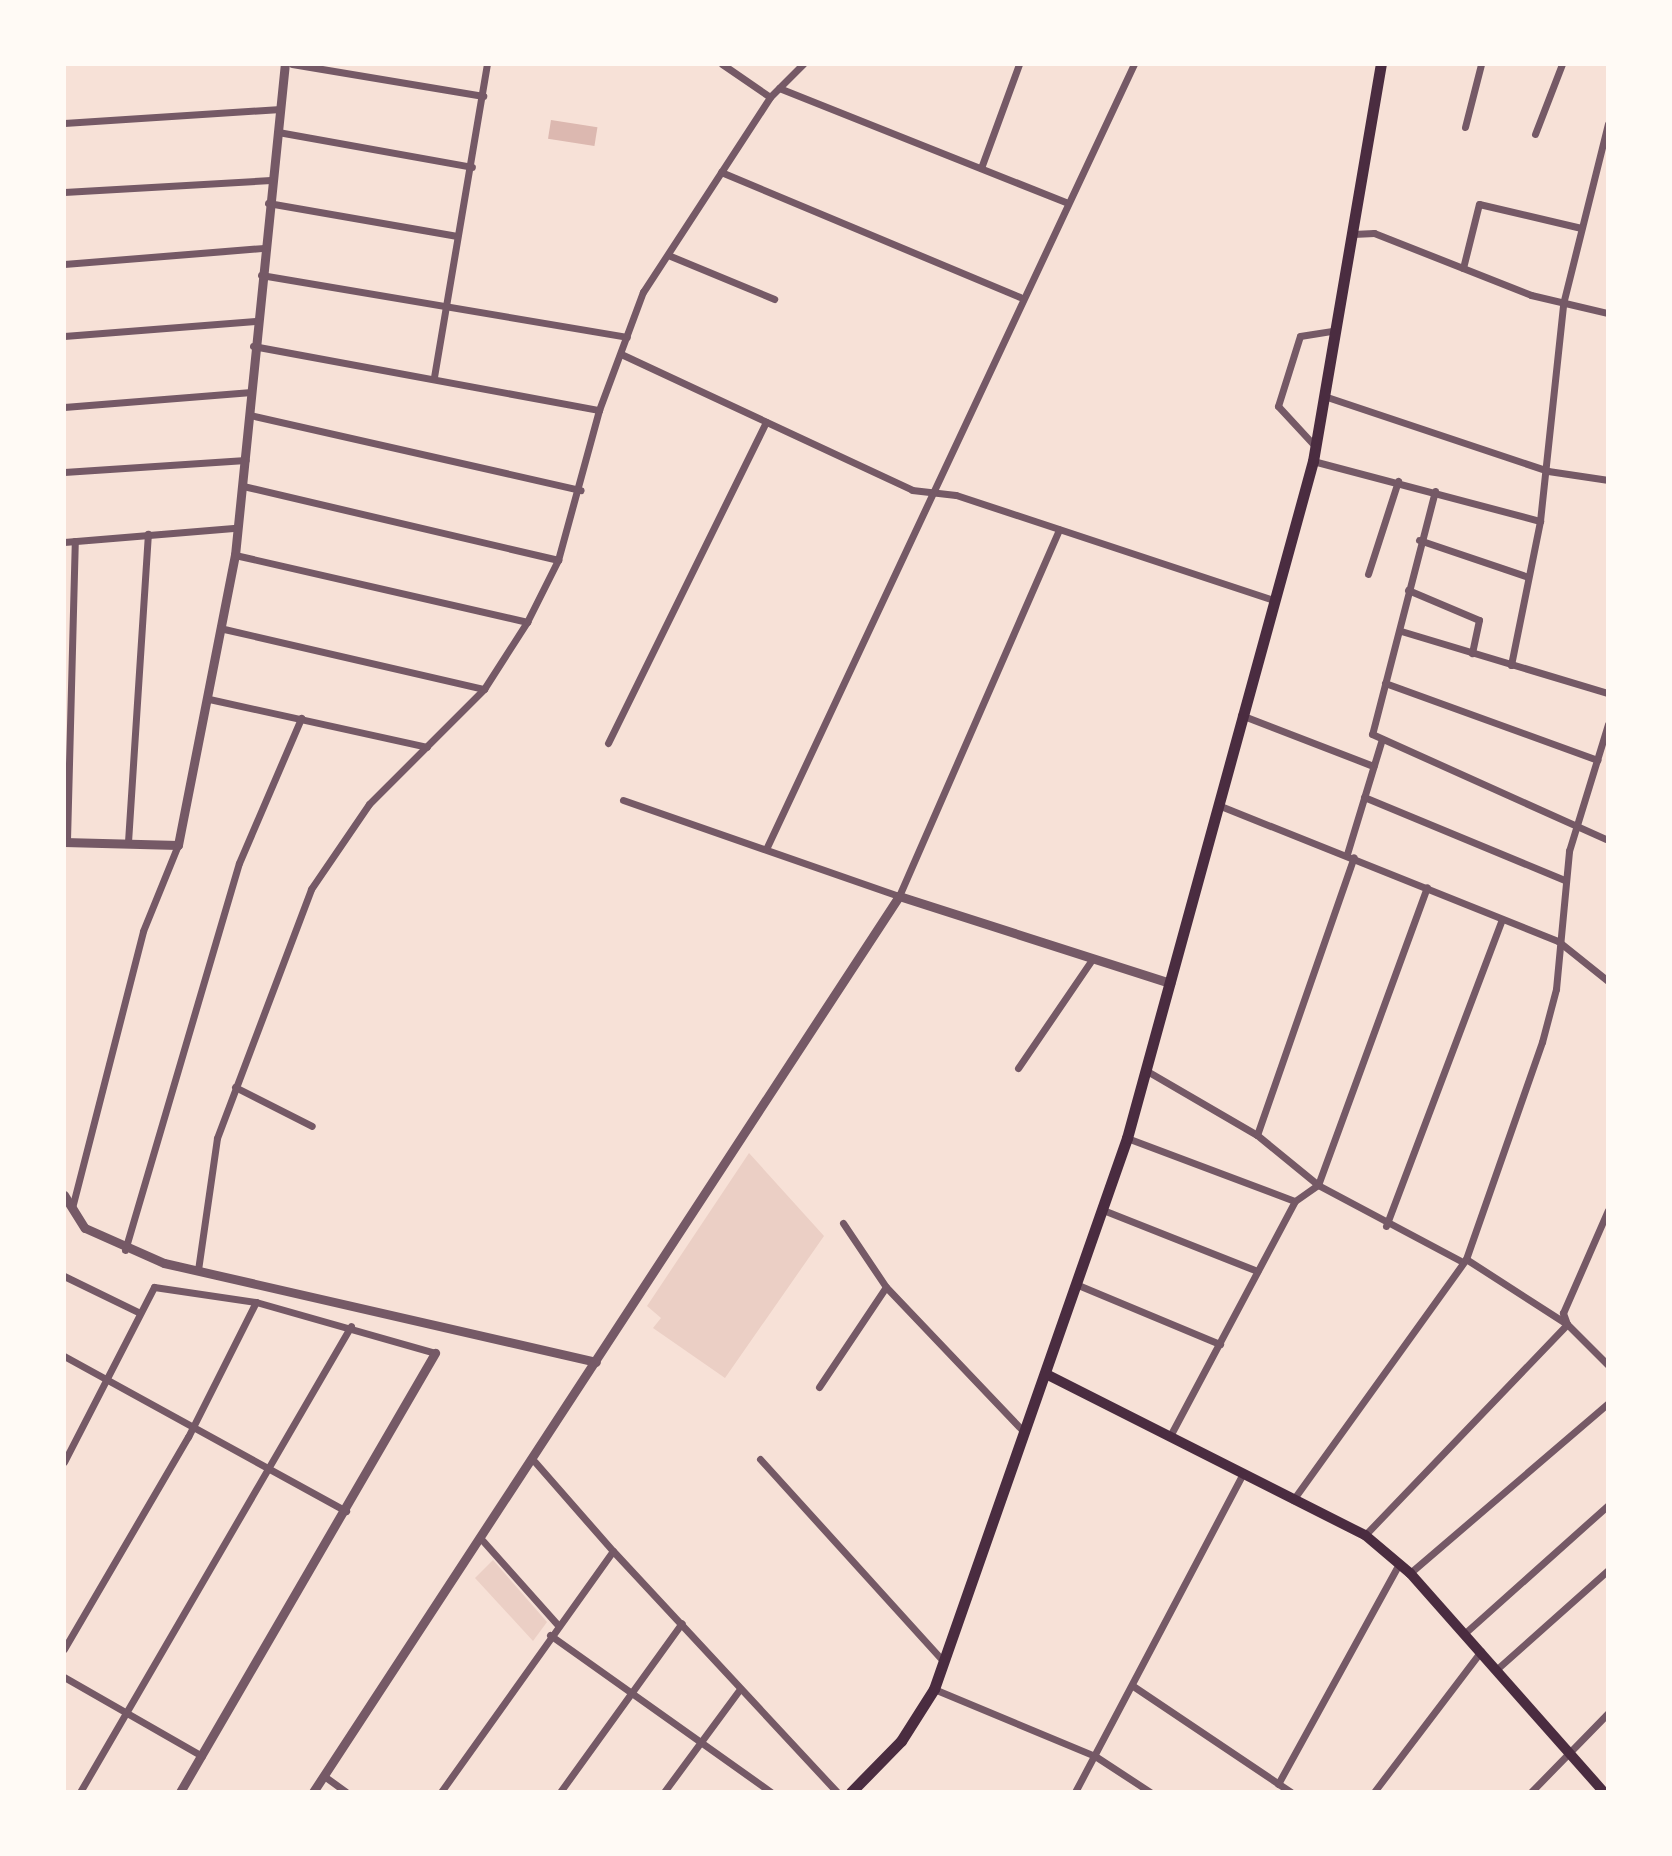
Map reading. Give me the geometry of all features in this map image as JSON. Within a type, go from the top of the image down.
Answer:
[{"type":"main road","points":[[851,1792],[901,1741],[934,1689],[1023,1431],[1048,1375],[1127,1138],[1218,805],[1239,714],[1313,461],[1340,329],[1381,64]]},
{"type":"main road","points":[[1048,1375],[1365,1535],[1410,1573],[1604,1792]]},
{"type":"street","points":[[71,1210],[143,931],[178,845],[224,629],[246,460],[255,321],[285,64]]},
{"type":"street","points":[[292,64],[483,96]]},
{"type":"street","points":[[434,377],[457,236],[472,167],[487,64]]},
{"type":"street","points":[[722,64],[770,97]]},
{"type":"street","points":[[198,1270],[217,1138],[330,854],[484,689],[527,622],[558,560],[581,490],[599,410],[643,292],[770,97],[803,64]]},
{"type":"street","points":[[981,168],[1019,64]]},
{"type":"street","points":[[767,847],[937,492],[1020,297],[1134,64]]},
{"type":"street","points":[[1465,127],[1481,64]]},
{"type":"street","points":[[1535,134],[1562,64]]},
{"type":"street","points":[[779,88],[1066,202]]},
{"type":"street","points":[[64,123],[281,109]]},
{"type":"street","points":[[1511,665],[1548,471],[1563,304],[1608,124]]},
{"type":"street","points":[[278,132],[472,167]]},
{"type":"street","points":[[721,172],[1020,297]]},
{"type":"street","points":[[64,192],[271,180]]},
{"type":"street","points":[[268,203],[457,236]]},
{"type":"street","points":[[1463,268],[1479,204],[1581,228]]},
{"type":"street","points":[[1353,234],[1374,233],[1563,304],[1608,313]]},
{"type":"street","points":[[64,264],[264,248]]},
{"type":"street","points":[[668,255],[774,299]]},
{"type":"street","points":[[261,275],[627,337]]},
{"type":"street","points":[[64,336],[255,321]]},
{"type":"street","points":[[1314,445],[1278,406],[1300,336],[1340,329]]},
{"type":"street","points":[[253,346],[434,377],[599,410]]},
{"type":"street","points":[[621,354],[912,490],[937,492],[1059,529],[1271,599]]},
{"type":"street","points":[[64,407],[251,392]]},
{"type":"street","points":[[1327,397],[1548,471],[1608,480]]},
{"type":"street","points":[[250,415],[581,490]]},
{"type":"street","points":[[608,743],[766,422]]},
{"type":"street","points":[[64,472],[246,460]]},
{"type":"street","points":[[1313,461],[1540,521]]},
{"type":"street","points":[[1368,574],[1398,481]]},
{"type":"street","points":[[243,486],[558,560]]},
{"type":"street","points":[[1435,491],[1419,540],[1401,631],[1370,722],[1372,734],[1579,823],[1608,840]]},
{"type":"street","points":[[64,542],[236,528]]},
{"type":"street","points":[[313,1792],[535,1462],[596,1362],[899,896],[1059,529]]},
{"type":"street","points":[[128,842],[148,534]]},
{"type":"street","points":[[1419,540],[1528,577]]},
{"type":"street","points":[[75,541],[65,841],[178,845]]},
{"type":"street","points":[[235,555],[527,622]]},
{"type":"street","points":[[1408,590],[1479,620],[1472,653]]},
{"type":"street","points":[[224,629],[484,689]]},
{"type":"street","points":[[1401,631],[1608,693]]},
{"type":"street","points":[[1385,683],[1598,760]]},
{"type":"street","points":[[209,699],[427,747]]},
{"type":"street","points":[[1239,714],[1373,766]]},
{"type":"street","points":[[125,1250],[239,863],[301,718]]},
{"type":"street","points":[[1293,1500],[1464,1260],[1542,1042],[1564,880],[1608,724]]},
{"type":"street","points":[[1257,1135],[1350,855],[1382,739]]},
{"type":"street","points":[[1364,797],[1564,880]]},
{"type":"street","points":[[623,800],[767,847],[899,896],[1170,983]]},
{"type":"street","points":[[1218,805],[1350,855],[1558,941],[1608,981]]},
{"type":"street","points":[[1170,1436],[1295,1201],[1318,1185],[1427,887]]},
{"type":"street","points":[[1386,1226],[1502,919]]},
{"type":"street","points":[[1018,1068],[1093,958]]},
{"type":"street","points":[[1147,1071],[1257,1135],[1318,1185],[1386,1226],[1464,1260],[1567,1324],[1608,1365]]},
{"type":"street","points":[[235,1087],[312,1126]]},
{"type":"street","points":[[1127,1138],[1295,1201]]},
{"type":"street","points":[[64,1195],[85,1228],[125,1250],[198,1270],[596,1362]]},
{"type":"street","points":[[1103,1210],[1257,1271]]},
{"type":"street","points":[[1567,1324],[1563,1313],[1608,1210]]},
{"type":"street","points":[[843,1223],[886,1287],[1023,1431]]},
{"type":"street","points":[[64,1276],[138,1312]]},
{"type":"street","points":[[1078,1285],[1220,1344]]},
{"type":"street","points":[[64,1462],[138,1312],[154,1287],[256,1302],[351,1326],[435,1353],[348,1512],[180,1792]]},
{"type":"street","points":[[819,1387],[886,1287]]},
{"type":"street","points":[[64,1649],[192,1428],[256,1302]]},
{"type":"street","points":[[1365,1535],[1567,1324]]},
{"type":"street","points":[[80,1792],[351,1326]]},
{"type":"street","points":[[64,1356],[106,1382],[348,1512]]},
{"type":"street","points":[[1410,1573],[1608,1403]]},
{"type":"street","points":[[760,1459],[943,1661]]},
{"type":"street","points":[[535,1462],[613,1551],[837,1792]]},
{"type":"street","points":[[1075,1792],[1242,1475]]},
{"type":"street","points":[[1465,1633],[1608,1505]]},
{"type":"street","points":[[483,1541],[557,1624]]},
{"type":"street","points":[[441,1792],[557,1624],[613,1551]]},
{"type":"street","points":[[1278,1784],[1399,1564]]},
{"type":"street","points":[[1497,1669],[1608,1570]]},
{"type":"street","points":[[560,1792],[682,1623]]},
{"type":"street","points":[[550,1635],[771,1792]]},
{"type":"street","points":[[1374,1792],[1481,1651]]},
{"type":"street","points":[[64,1677],[202,1756]]},
{"type":"street","points":[[1133,1686],[1291,1792]]},
{"type":"street","points":[[664,1792],[740,1689]]},
{"type":"street","points":[[934,1689],[1095,1756],[1150,1792]]},
{"type":"street","points":[[1531,1792],[1566,1750],[1608,1713]]},
{"type":"street","points":[[324,1776],[346,1792]]},
{"type":"shaded area","points":[[551,120],[597,127],[594,146],[548,139]]},
{"type":"shaded area","points":[[749,1153],[824,1236],[725,1378],[653,1328],[661,1318],[647,1306]]},
{"type":"shaded area","points":[[493,1560],[547,1622],[533,1641],[475,1578]]}]
